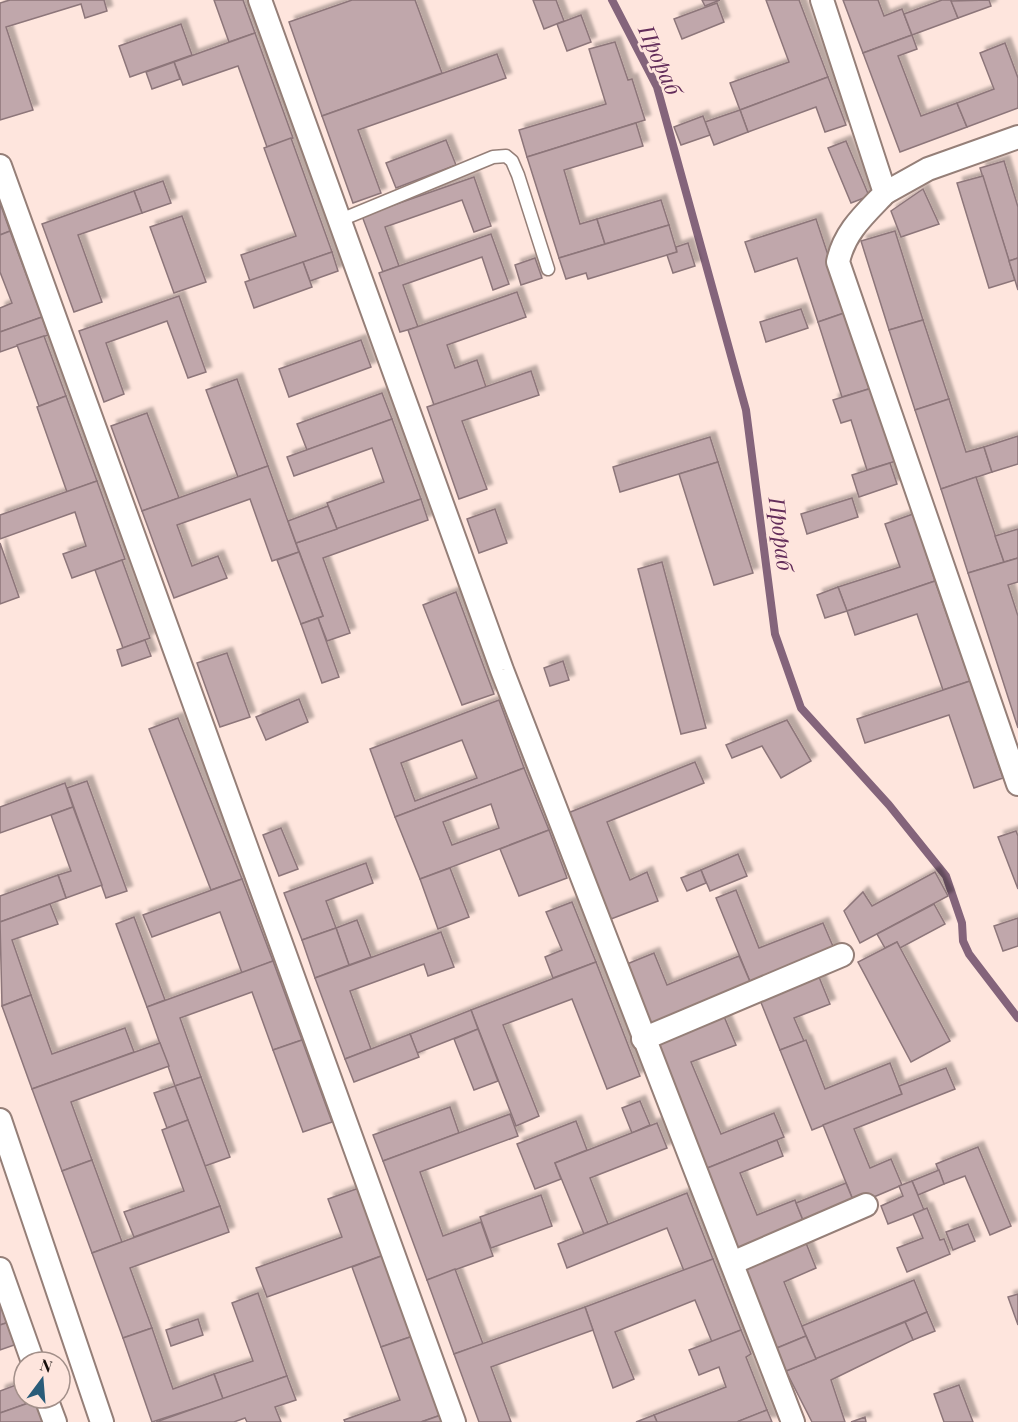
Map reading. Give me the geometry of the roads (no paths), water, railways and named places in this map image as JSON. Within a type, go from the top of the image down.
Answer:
[{"type":"street","points":[[260,0],[498,659],[793,1422]]},
{"type":"street","points":[[822,0],[885,193]]},
{"type":"street","points":[[1018,137],[928,169],[885,193],[857,221],[841,247],[838,262],[1018,784]]},
{"type":"street","points":[[0,166],[454,1422]]},
{"type":"street","points":[[643,1039],[842,955]]},
{"type":"street","points":[[0,1120],[102,1422]]},
{"type":"street","points":[[732,1263],[866,1205]]},
{"type":"street","points":[[0,1269],[29,1350]]},
{"type":"lane","points":[[338,221],[493,157],[506,156],[512,161],[518,175],[548,268]]},
{"type":"waterway","name":"Прораб","points":[[612,0],[657,87],[746,410],[775,634],[801,708],[889,805],[946,876],[962,923],[963,941],[969,954],[1018,1018]]}]
